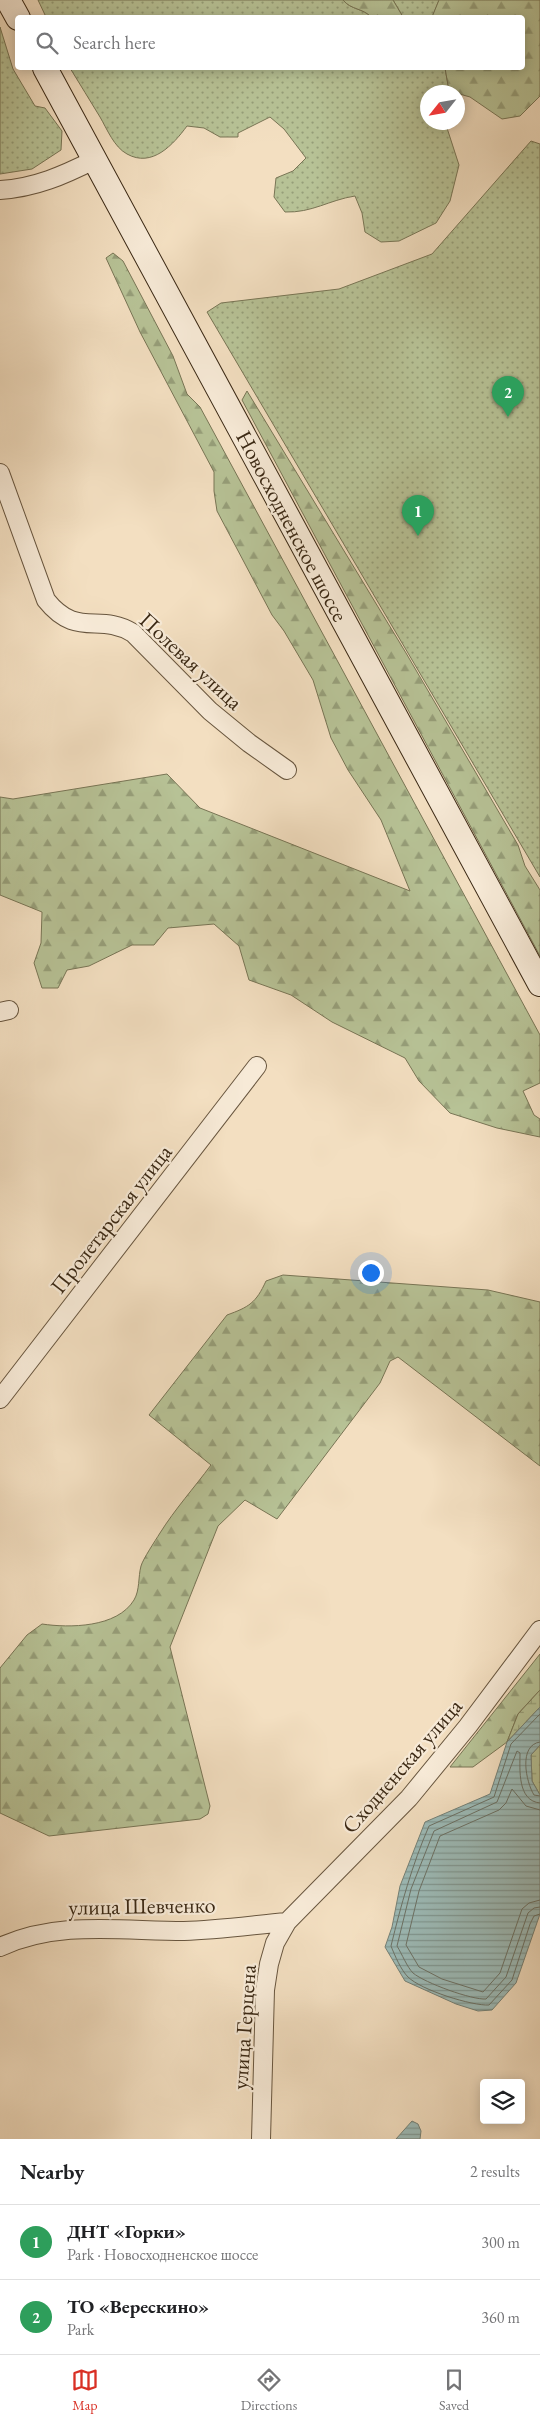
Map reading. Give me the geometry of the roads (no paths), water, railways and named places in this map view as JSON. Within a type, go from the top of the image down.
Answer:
[{"type":"main road","points":[[8,0],[16,15]]},
{"type":"main road","name":"Новосходненское шоссе","points":[[46,70],[540,984]]},
{"type":"street","points":[[0,190],[18,189],[48,181],[94,160]]},
{"type":"street","name":"Полевая улица","points":[[0,473],[46,600],[53,609],[64,619],[74,623],[121,626],[133,633],[210,711],[287,770]]},
{"type":"street","name":"Пролетарская улица","points":[[0,1399],[257,1066]]},
{"type":"street","name":"Сходненская улица","points":[[287,1922],[409,1798],[468,1726],[540,1630]]},
{"type":"street","name":"улица Шевченко","points":[[0,1947],[40,1933],[70,1928],[186,1931],[287,1922]]},
{"type":"street","name":"улица Герцена","points":[[261,2139],[265,1990],[268,1964],[275,1943],[287,1922]]},
{"type":"water","points":[[540,1707],[540,1745],[531,1755],[532,1781],[540,1795],[540,1914],[516,1983],[492,2010],[478,2011],[456,2004],[405,1981],[385,1947],[392,1927],[400,1886],[425,1822],[490,1794],[507,1742]]},
{"type":"water","points":[[412,2121],[418,2124],[421,2131],[420,2139],[396,2139]]},
{"type":"place","name":"ТО «Верескино»","points":[[508,417]]},
{"type":"place","name":"ДНТ «Горки»","points":[[418,536]]}]
